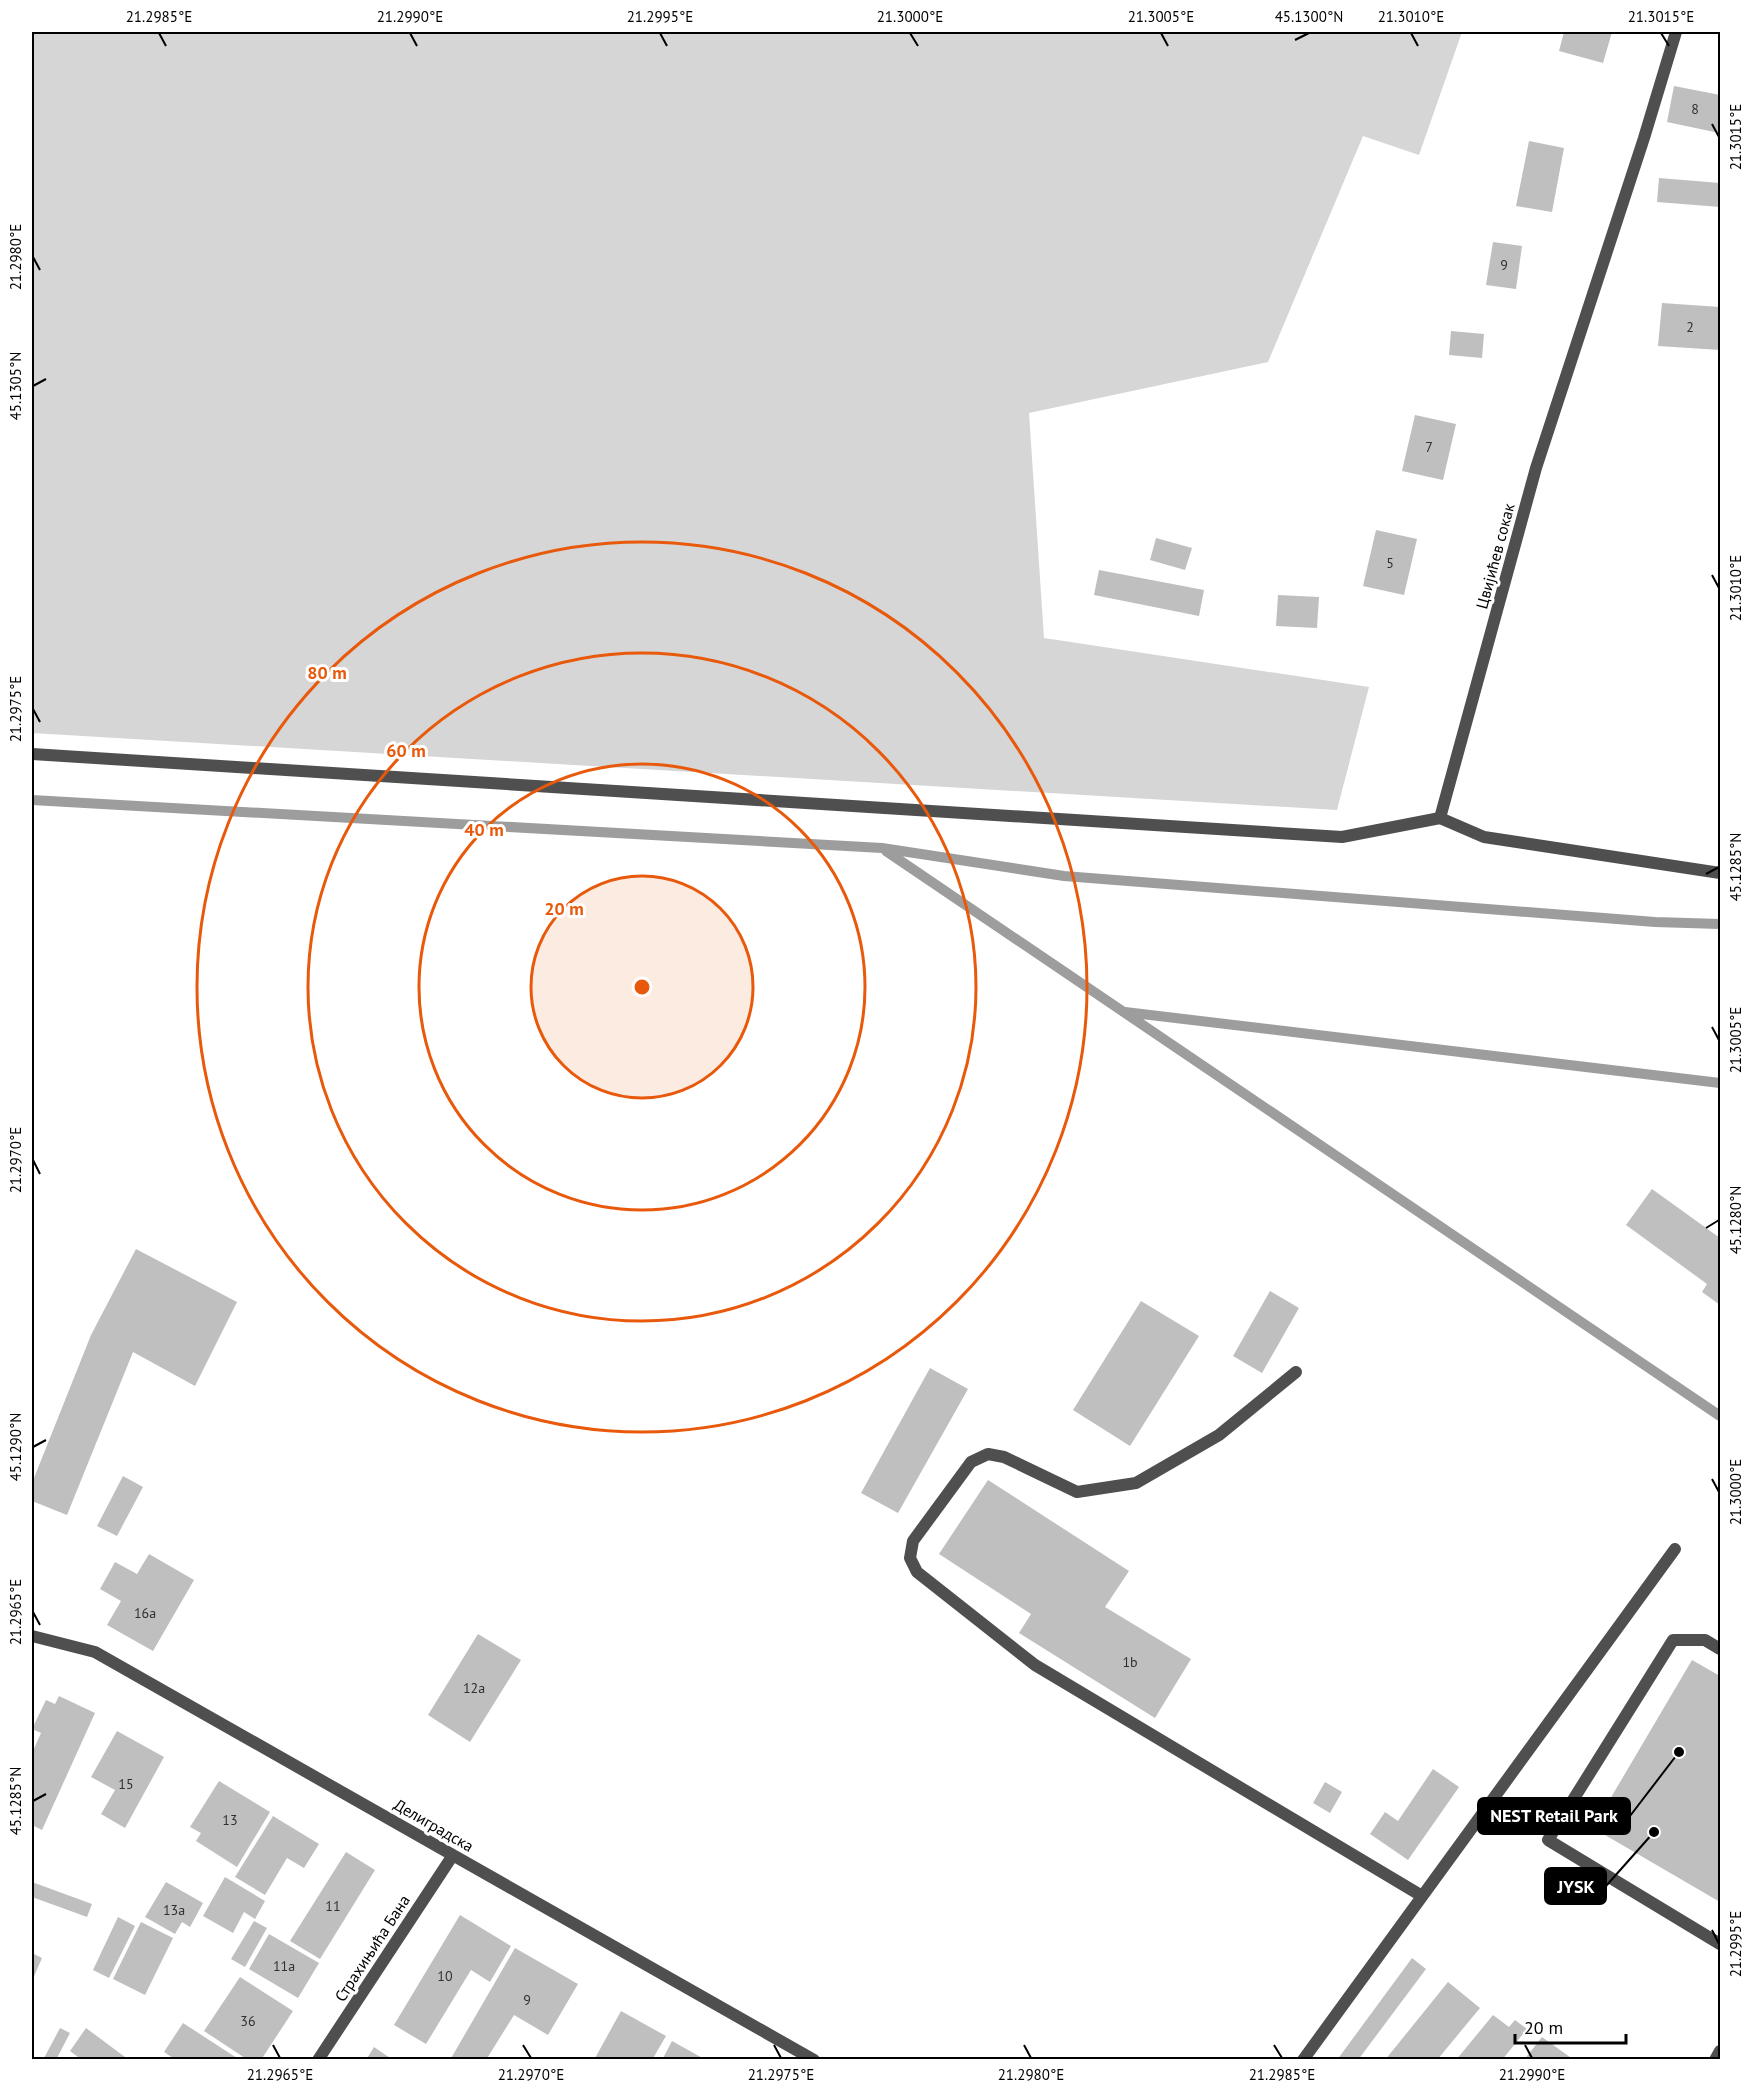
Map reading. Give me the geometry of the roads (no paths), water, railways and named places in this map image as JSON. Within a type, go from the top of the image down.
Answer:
[{"type":"street","name":"Цвијићев сокак","points":[[1440,818],[1536,468],[1644,138],[1676,32]]},
{"type":"street","points":[[32,754],[1342,837],[1440,818],[1484,837],[1720,873]]},
{"type":"street","points":[[1296,1372],[1219,1435],[1136,1483],[1077,1492],[1004,1457],[988,1454],[971,1462],[913,1541],[910,1558],[917,1572],[1035,1665],[1422,1896]]},
{"type":"street","points":[[1303,2060],[1675,1549]]},
{"type":"street","name":"Делиградска","points":[[32,1636],[95,1652],[814,2060]]},
{"type":"street","points":[[1720,1648],[1705,1640],[1673,1640],[1548,1840],[1720,1944]]},
{"type":"street","name":"Страхињића Бана","points":[[318,2060],[453,1855]]},
{"type":"street","points":[[1715,2060],[1720,2051]]},
{"type":"waterway","points":[[32,800],[882,848],[1064,876],[1655,922],[1720,924]]},
{"type":"waterway","points":[[886,851],[1720,1416]]},
{"type":"waterway","points":[[1125,1012],[1720,1083]]},
{"type":"place","name":"NEST Retail Park","points":[[1679,1752]]},
{"type":"place","name":"JYSK","points":[[1654,1832]]}]
